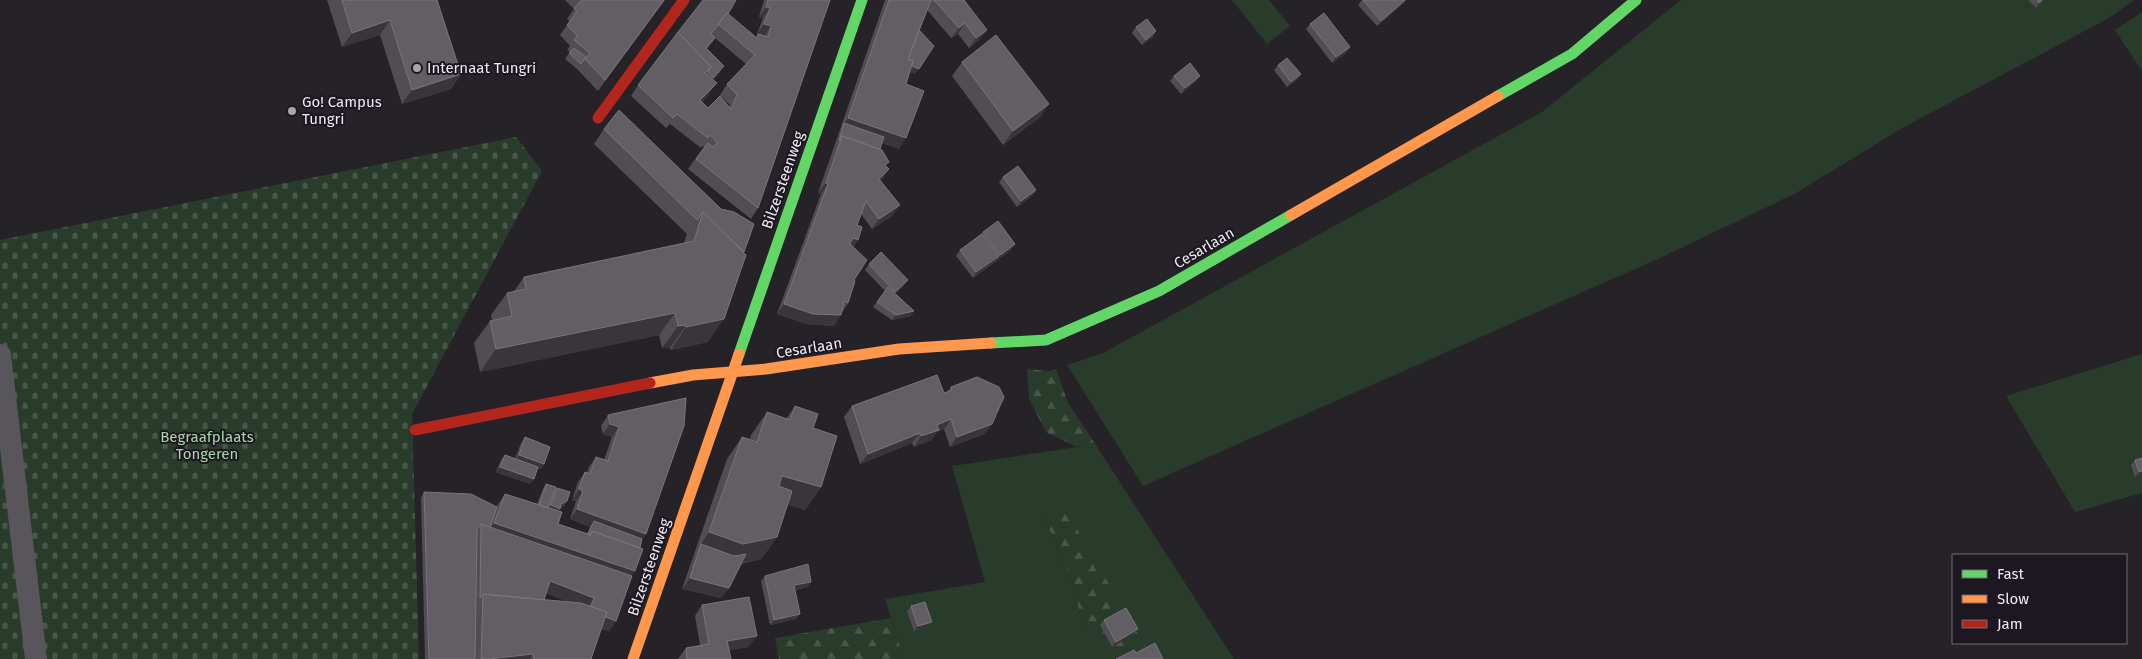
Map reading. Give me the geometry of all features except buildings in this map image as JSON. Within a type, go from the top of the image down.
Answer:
[{"type":"street","points":[[598,118],[684,0]]},
{"type":"street","name":"Bilzersteenweg","points":[[633,659],[862,0]]},
{"type":"street","name":"Cesarlaan","points":[[732,371],[766,370],[899,349],[1046,340],[1159,291],[1564,59],[1636,0]]},
{"type":"street","points":[[0,355],[36,659]]},
{"type":"street","points":[[415,430],[693,375],[732,371]]},
{"type":"green space","points":[[1232,0],[1269,0],[1290,26],[1267,44]]},
{"type":"green space","points":[[1681,0],[2134,0],[2109,18],[1904,127],[1796,193],[1660,258],[1143,486],[1067,365],[1103,353],[1542,112]]},
{"type":"green space","points":[[2142,12],[2142,71],[2115,30]]},
{"type":"green space","name":"Begraafplaats Tongeren","points":[[516,137],[542,171],[412,414],[419,659],[0,659],[0,240]]},
{"type":"green space","points":[[2142,354],[2142,493],[2075,512],[2006,396]]},
{"type":"green space","points":[[1027,369],[1049,371],[1056,369],[1068,403],[1094,442],[1077,447],[1046,432],[1029,399]]},
{"type":"green space","points":[[1094,442],[1234,659],[904,659],[885,599],[985,582],[952,466],[1077,447]],"holes":[[[1044,517],[1112,647],[1082,623],[1072,579]]]},
{"type":"green space","points":[[1062,505],[1146,648],[1112,647],[1093,636],[1082,623],[1072,579],[1044,517]]},
{"type":"green space","points":[[891,618],[904,659],[779,659],[775,638]]},
{"type":"traffic: fast","points":[[739,354],[862,0]]},
{"type":"traffic: fast","points":[[1498,96],[1572,54],[1636,0]]},
{"type":"traffic: fast","points":[[991,343],[1046,340],[1159,291],[1291,215]]},
{"type":"traffic: slow","points":[[1291,215],[1498,96]]},
{"type":"traffic: slow","points":[[650,383],[693,375],[766,369],[899,349],[991,343]]},
{"type":"traffic: slow","points":[[633,659],[739,354]]},
{"type":"traffic: jam","points":[[598,118],[684,0]]},
{"type":"traffic: jam","points":[[415,430],[650,383]]},
{"type":"place","name":"Internaat Tungri","points":[[417,68]]},
{"type":"place","name":"Go! Campus Tungri","points":[[292,111]]}]
